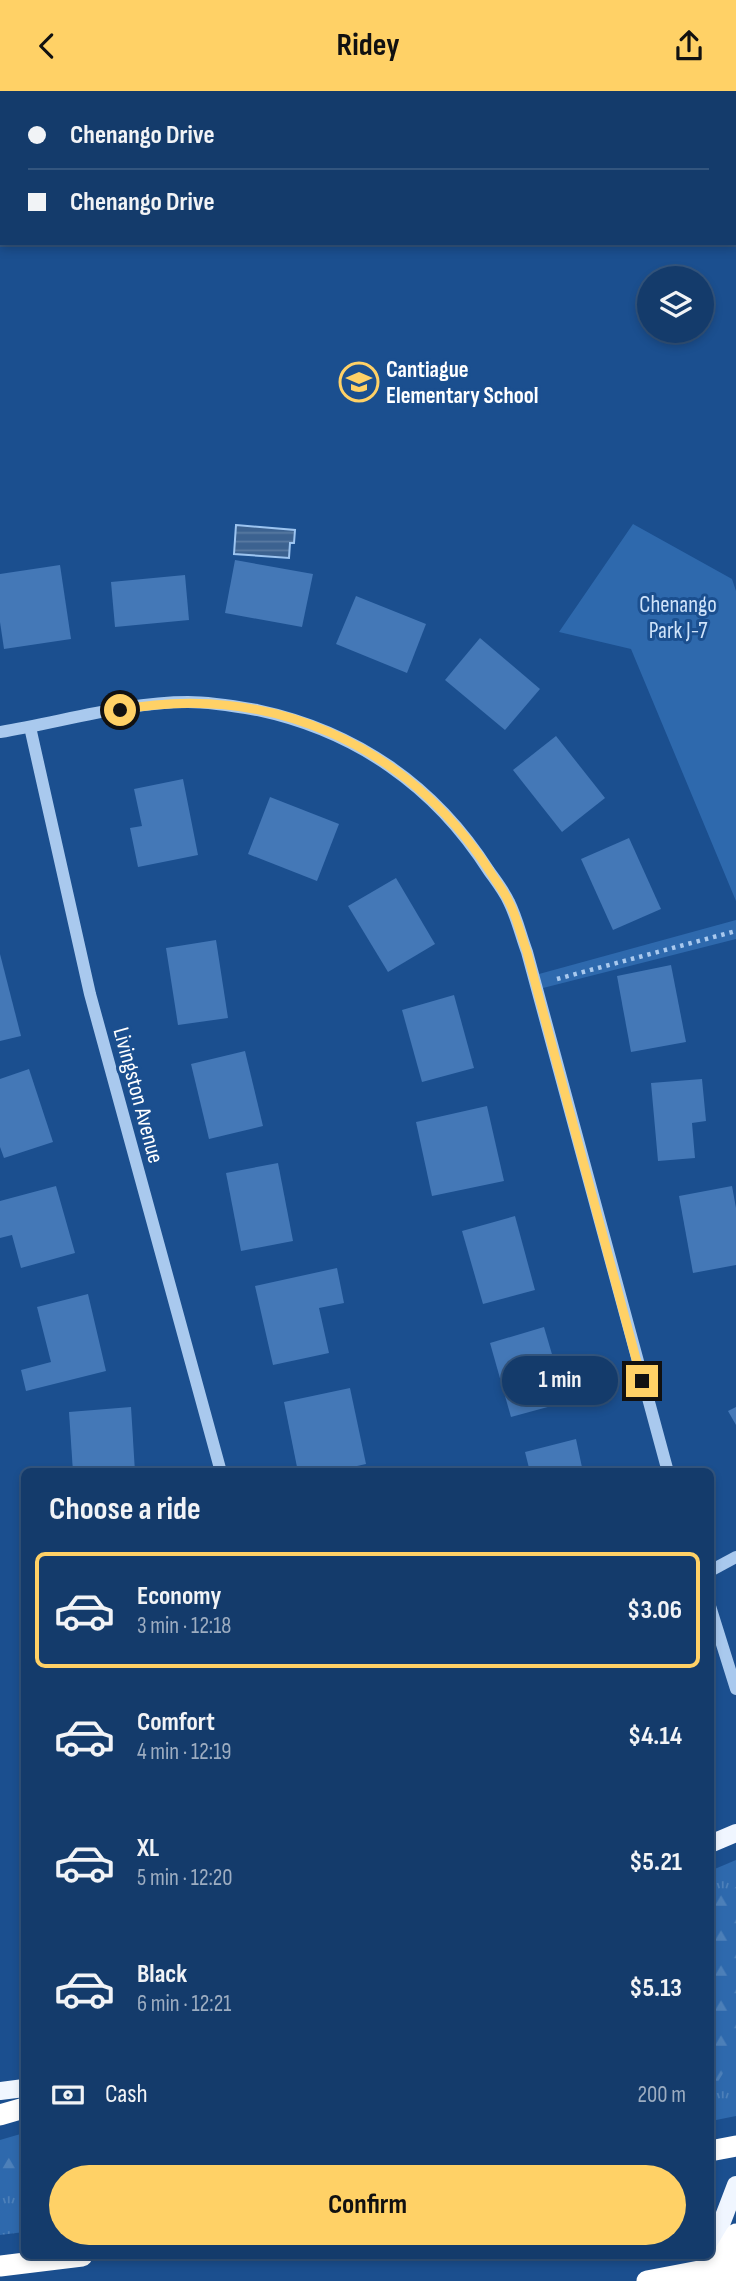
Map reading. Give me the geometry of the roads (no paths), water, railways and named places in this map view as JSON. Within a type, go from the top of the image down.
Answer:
[{"type":"highway","points":[[0,2115],[21,2109]]},
{"type":"highway","points":[[714,2150],[736,2146]]},
{"type":"highway","points":[[708,2281],[736,2234]]},
{"type":"highway","points":[[0,2266],[57,2259]]},
{"type":"highway","points":[[646,2281],[736,2264]]},
{"type":"highway","points":[[729,2281],[736,2280]]},
{"type":"main road","points":[[714,1842],[736,1833]]},
{"type":"main road","points":[[0,2091],[21,2088]]},
{"type":"main road","points":[[714,2243],[736,2185]]},
{"type":"main road","points":[[700,2281],[708,2259]]},
{"type":"street","points":[[0,732],[142,706],[188,702],[232,705],[288,717],[341,737],[383,761],[425,793],[469,840],[509,902],[527,952],[667,1468]]},
{"type":"street","name":"Livingston Avenue","points":[[30,727],[90,994],[220,1468]]},
{"type":"street","points":[[714,1569],[736,1557]]},
{"type":"street","points":[[714,1619],[736,1689]]},
{"type":"place","name":"Cantiague Elementary School","points":[[359,382]]},
{"type":"park label","name":"Chenango Park J-7","points":[[678,617]]}]
